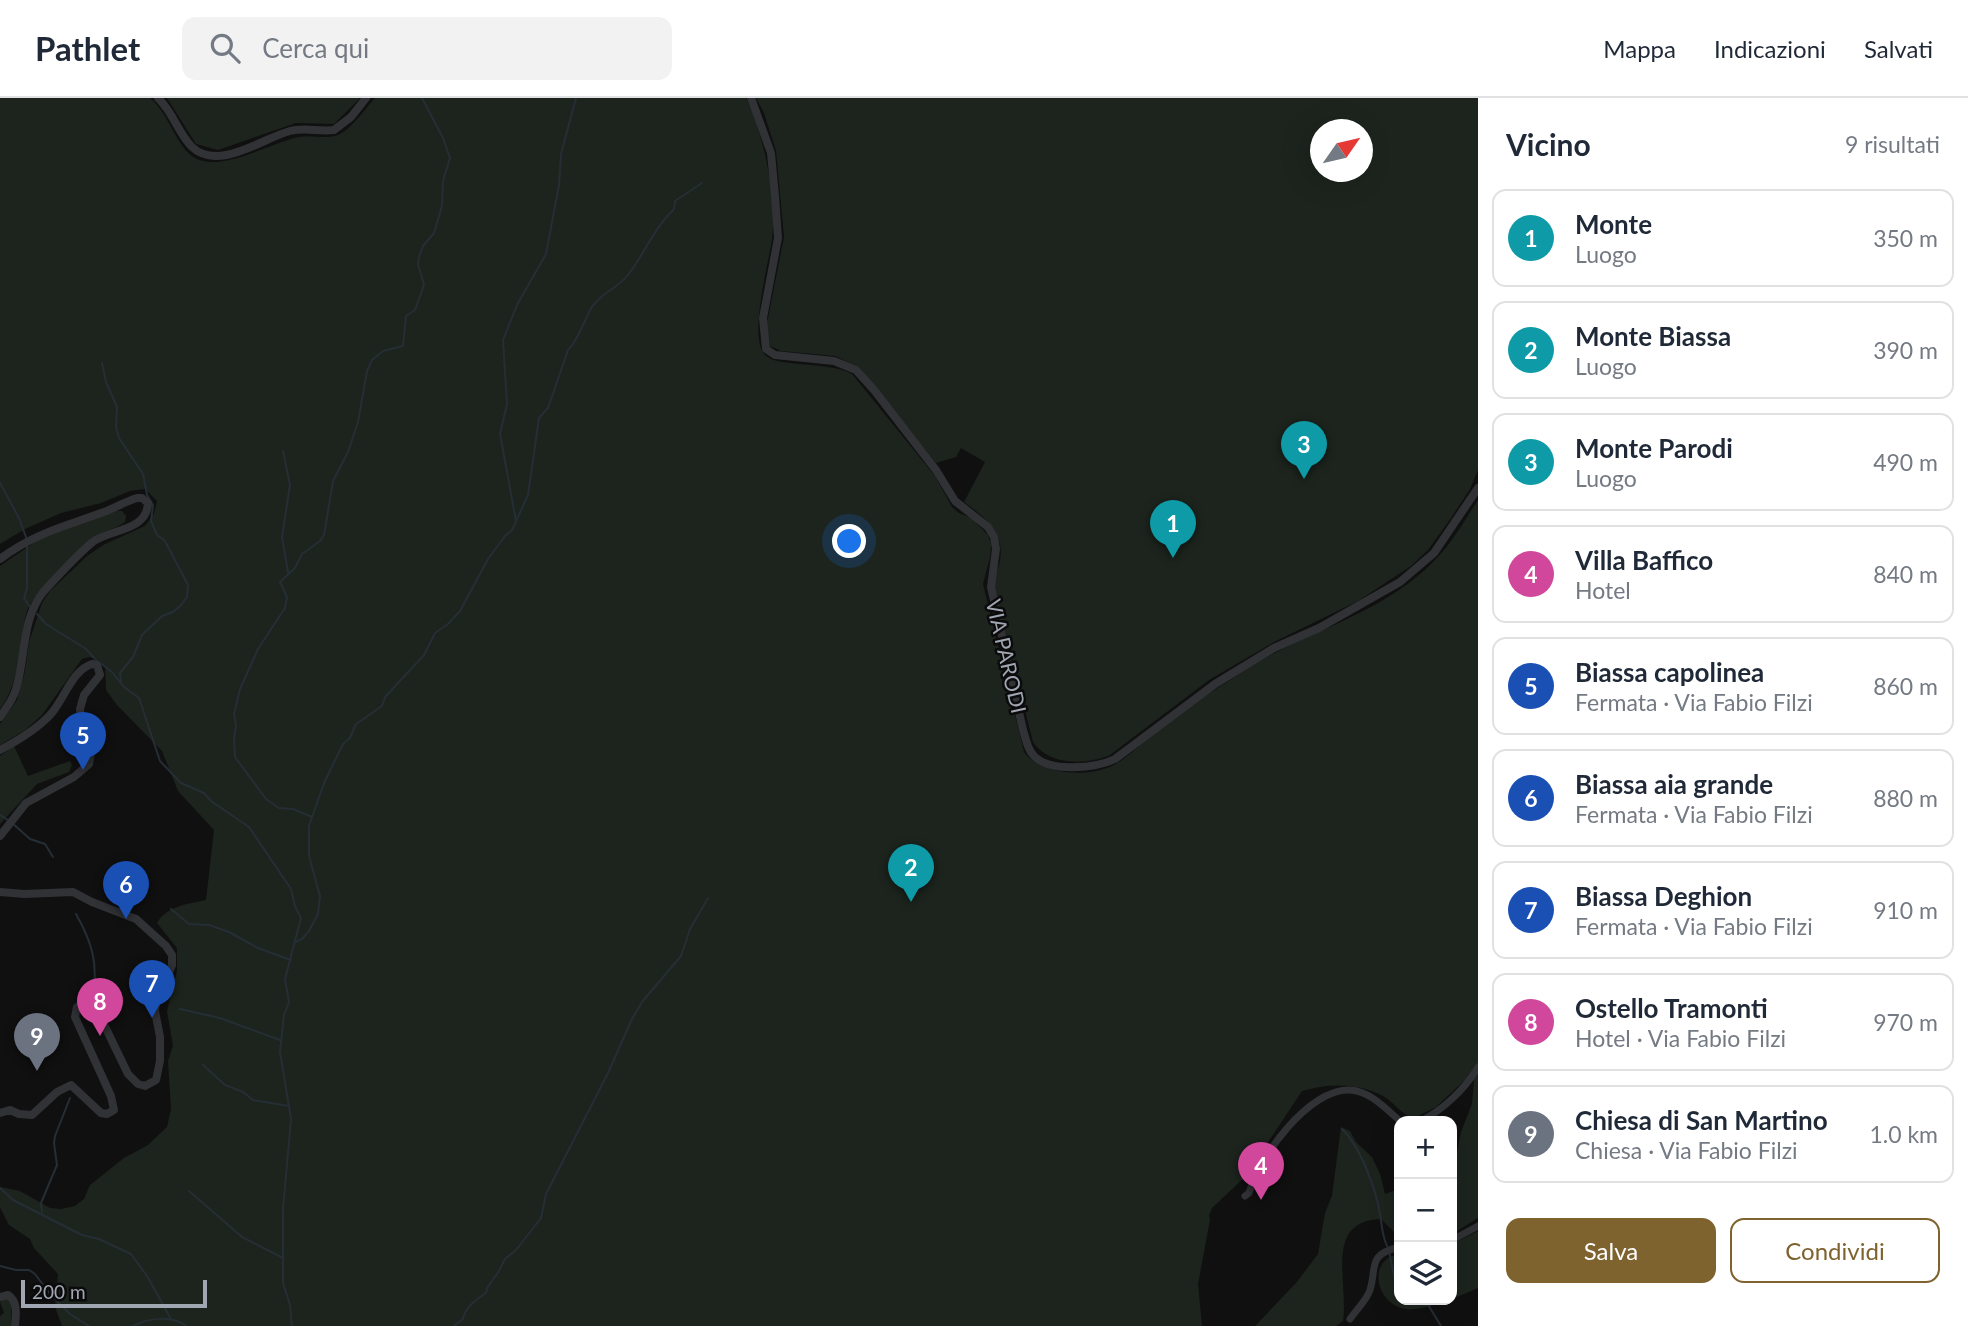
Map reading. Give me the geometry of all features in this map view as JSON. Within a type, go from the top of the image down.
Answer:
[{"type":"street","points":[[158,98],[190,144],[202,154],[213,156],[240,151],[287,132],[307,129],[334,130],[351,117],[366,98]]},
{"type":"street","name":"VIA PARODI","points":[[751,98],[771,153],[778,238],[763,318],[766,349],[775,355],[834,361],[856,370],[928,460],[955,500],[988,527],[994,537],[996,550],[992,587],[1023,730],[1028,745],[1037,758],[1059,766],[1078,768],[1105,764],[1115,759],[1215,684],[1274,648],[1365,604],[1418,569],[1441,544],[1478,488]]},
{"type":"street","points":[[0,559],[33,537],[51,529],[104,513],[136,498],[144,499],[148,503],[147,512],[139,522],[96,540],[44,591],[28,623],[17,687],[0,717]]},
{"type":"street","points":[[0,750],[44,720],[82,669],[92,664],[97,665],[100,675],[84,695],[79,717],[91,752],[89,764],[74,777],[26,803],[0,836]]},
{"type":"street","points":[[0,892],[73,892],[144,925],[162,941],[173,959],[156,1004],[160,1045],[157,1076],[153,1082],[145,1086],[132,1080],[97,1010],[91,1003],[85,1002],[77,1007],[75,1017],[113,1102],[112,1112],[101,1114],[71,1085],[57,1092],[32,1115],[10,1110],[0,1113]]},
{"type":"street","points":[[1430,1116],[1450,1101],[1478,1067]]},
{"type":"street","points":[[1245,1196],[1265,1158],[1286,1130],[1317,1101],[1332,1092],[1352,1090],[1380,1102],[1395,1116]]},
{"type":"street","points":[[1457,1237],[1478,1226]]},
{"type":"street","points":[[1350,1319],[1369,1294],[1374,1264],[1388,1250],[1394,1248]]},
{"type":"street","points":[[0,1297],[10,1295],[15,1301],[15,1326]]},
{"type":"shaded area","points":[[0,98],[150,98],[157,104],[188,153],[206,162],[218,162],[299,137],[327,137],[342,133],[375,98],[746,98],[768,167],[773,205],[772,239],[759,317],[760,346],[771,359],[831,367],[852,374],[935,476],[952,507],[971,518],[988,535],[991,544],[990,557],[983,584],[1024,752],[1040,765],[1074,773],[1097,771],[1115,764],[1176,716],[1256,664],[1361,612],[1418,576],[1458,532],[1478,500],[1478,1218],[1457,1231],[1457,1153],[1461,1132],[1472,1104],[1474,1080],[1470,1077],[1466,1079],[1436,1107],[1418,1116],[1405,1114],[1374,1092],[1333,1086],[1302,1091],[1245,1177],[1212,1208],[1198,1284],[1202,1326],[62,1326],[55,1307],[58,1274],[34,1248],[30,1239],[9,1225],[0,1207],[0,1187],[20,1191],[50,1208],[75,1206],[84,1199],[90,1185],[124,1158],[148,1145],[167,1127],[171,1109],[168,1061],[173,1046],[167,1011],[177,971],[177,948],[157,923],[172,909],[206,900],[214,830],[178,791],[162,751],[106,690],[105,666],[95,658],[82,659],[42,715],[25,730],[0,745],[0,724],[17,700],[29,642],[42,603],[50,591],[87,556],[105,544],[145,526],[154,514],[157,501],[145,489],[130,491],[101,503],[61,513],[0,544]]},
{"type":"shaded area","points":[[167,98],[360,98],[334,124],[296,123],[218,150],[196,144]]},
{"type":"shaded area","points":[[756,98],[1478,98],[1478,470],[1470,489],[1428,550],[1411,566],[1358,601],[1274,642],[1209,680],[1110,755],[1080,762],[1049,756],[1033,742],[994,588],[1000,561],[999,542],[992,526],[964,502],[985,462],[961,448],[956,457],[936,463],[859,367],[835,356],[781,351],[770,346],[767,323],[784,237],[776,151],[764,113]]},
{"type":"shaded area","points":[[122,511],[126,516],[125,522],[89,541],[58,571],[31,604],[24,623],[12,687],[0,709],[0,566],[44,536]]},
{"type":"shaded area","points":[[14,746],[28,776],[70,761],[72,765],[69,772],[37,784],[0,824],[0,756]]},
{"type":"shaded area","points":[[1341,1127],[1350,1131],[1356,1142],[1372,1157],[1385,1194],[1394,1191],[1394,1232],[1381,1219],[1363,1222],[1351,1230],[1345,1242],[1342,1256],[1343,1321],[1336,1326],[1255,1326],[1296,1283],[1318,1254],[1325,1213],[1332,1196]]},
{"type":"shaded area","points":[[1478,1231],[1478,1288],[1457,1297],[1457,1242]]},
{"type":"shaded area","points":[[1394,1256],[1394,1304],[1387,1299],[1379,1284],[1380,1268]]},
{"type":"shaded area","points":[[6,1296],[11,1301],[11,1326],[0,1326],[0,1316],[4,1313],[0,1302]]},
{"type":"shaded area","points":[[1395,1305],[1433,1305],[1413,1309]]},
{"type":"waterway","points":[[312,817],[293,809],[279,808],[266,799],[235,757],[234,714],[240,689],[258,649],[285,608],[287,597],[280,582],[295,568],[302,554],[324,535],[333,481],[348,452],[358,422],[367,371],[372,360],[383,351],[403,346],[406,316],[415,310],[424,285],[418,264],[419,257],[423,246],[434,233],[442,206],[443,181],[450,158],[443,138],[422,98]]},
{"type":"waterway","points":[[516,521],[500,434],[507,404],[503,340],[517,305],[546,254],[559,185],[561,154],[576,98]]},
{"type":"waterway","points":[[295,942],[309,931],[318,914],[320,896],[309,856],[309,826],[324,783],[343,744],[350,738],[356,724],[382,706],[385,697],[424,655],[435,633],[460,611],[488,559],[512,530],[528,495],[539,418],[548,408],[568,350],[576,340],[592,307],[628,275],[674,209],[675,201],[702,183]]},
{"type":"waterway","points":[[102,363],[106,382],[117,407],[116,427],[119,438],[143,474],[147,495],[153,505],[151,521],[157,535],[165,541],[188,585],[187,597],[181,605],[162,616],[142,635],[133,657],[120,673],[121,681]]},
{"type":"waterway","points":[[283,451],[290,485],[282,537],[288,572]]},
{"type":"waterway","points":[[0,483],[19,518],[27,540]]},
{"type":"waterway","points":[[27,546],[27,588],[24,598],[30,607]]},
{"type":"waterway","points":[[37,614],[46,624],[86,649],[112,672],[124,687],[139,698],[160,761],[181,783],[204,793],[211,801],[249,827],[291,889],[301,918],[285,979],[289,1002],[284,1015],[280,1052],[291,1119],[283,1209],[283,1283],[290,1305],[292,1326]]},
{"type":"waterway","points":[[0,815],[8,820]]},
{"type":"waterway","points":[[12,823],[30,839],[45,844],[53,857]]},
{"type":"waterway","points":[[454,1326],[463,1319],[472,1304],[486,1293],[505,1259],[516,1250],[541,1218],[546,1194],[608,1073],[632,1019],[642,1002],[681,956],[690,929],[708,898]]},
{"type":"waterway","points":[[171,909],[189,924],[209,925],[229,932],[258,948],[291,960]]},
{"type":"waterway","points":[[76,914],[93,954],[93,998]]},
{"type":"waterway","points":[[180,1009],[220,1018],[280,1040]]},
{"type":"waterway","points":[[203,1065],[225,1085],[243,1092],[253,1100],[289,1106]]},
{"type":"waterway","points":[[42,1212],[41,1203],[57,1165],[55,1136],[70,1098]]},
{"type":"waterway","points":[[1342,1129],[1355,1146],[1371,1181],[1387,1246]]},
{"type":"waterway","points":[[0,1188],[13,1200],[82,1235],[99,1239],[131,1254],[171,1319]]},
{"type":"waterway","points":[[189,1191],[242,1237],[283,1258]]},
{"type":"waterway","points":[[1389,1251],[1394,1276]]},
{"type":"waterway","points":[[0,1266],[29,1270],[35,1274],[70,1314],[89,1326]]},
{"type":"waterway","points":[[1428,1305],[1441,1326]]},
{"type":"waterway","points":[[133,1326],[160,1319],[174,1320],[186,1326]]},
{"type":"place","name":"Monte Parodi","points":[[1304,479]]},
{"type":"place","name":"Monte","points":[[1173,558]]},
{"type":"place","name":"Biassa capolinea","points":[[83,770]]},
{"type":"place","name":"Monte Biassa","points":[[911,902]]},
{"type":"place","name":"Biassa aia grande","points":[[126,919]]},
{"type":"place","name":"Biassa Deghion","points":[[152,1018]]},
{"type":"place","name":"Ostello Tramonti","points":[[100,1036]]},
{"type":"place","name":"Chiesa di San Martino","points":[[37,1071]]},
{"type":"place","name":"Villa Baffico","points":[[1261,1200]]}]
